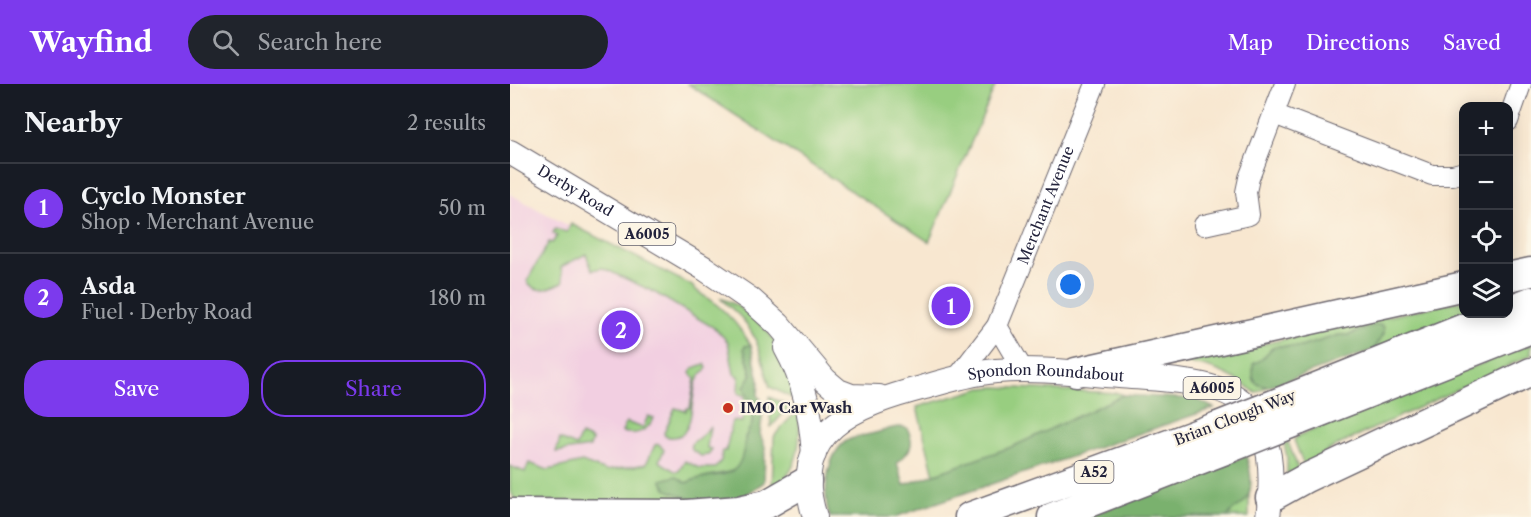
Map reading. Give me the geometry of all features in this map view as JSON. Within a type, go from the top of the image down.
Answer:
[{"type":"highway","points":[[1513,276],[1531,272]]},
{"type":"highway","points":[[1076,372],[1459,287]]},
{"type":"highway","points":[[1513,308],[1531,301]]},
{"type":"highway","name":"Brian Clough Way","points":[[1293,410],[1491,318]]},
{"type":"highway","name":"Brian Clough Way","points":[[969,517],[1223,437],[1293,410],[1531,329]]},
{"type":"highway","points":[[1269,507],[1306,478],[1531,372]]},
{"type":"highway","name":"Brian Clough Way","points":[[1052,517],[1223,437]]},
{"type":"highway","points":[[510,513],[686,514],[739,510],[767,504],[811,468]]},
{"type":"main road","name":"Derby Road","points":[[510,152],[712,273],[779,325],[825,380],[838,391],[851,396],[888,397]]},
{"type":"main road","name":"Derby Road","points":[[762,310],[782,340],[802,382],[812,422],[811,468]]},
{"type":"main road","name":"Spondon Roundabout","points":[[811,468],[819,442],[838,423],[852,412],[888,397],[957,378],[994,371],[1076,372],[1195,384],[1219,390],[1240,401],[1259,422],[1267,446],[1270,468],[1269,507]]},
{"type":"main road","name":"A6005","points":[[811,468],[810,503],[815,517]]},
{"type":"street","name":"Merchant Avenue","points":[[957,378],[997,326],[1095,84]]},
{"type":"street","points":[[1204,225],[1249,215],[1247,185],[1285,84]]},
{"type":"street","points":[[1513,109],[1521,84]]},
{"type":"street","points":[[1274,114],[1432,175],[1459,173]]},
{"type":"street","points":[[997,326],[1023,370]]},
{"type":"shaded area","points":[[510,194],[710,303],[749,370],[739,476],[510,482]]},
{"type":"green space","points":[[688,84],[996,84],[929,242]]},
{"type":"green space","points":[[571,224],[691,285],[727,314],[751,345],[745,346],[744,349],[759,402],[752,408],[752,425],[745,437],[741,463],[735,470],[686,483],[701,503],[516,501],[510,491],[510,466],[525,472],[529,463],[548,470],[582,462],[606,471],[646,464],[655,445],[659,444],[664,450],[659,461],[676,472],[685,461],[699,468],[715,468],[721,461],[722,451],[726,451],[732,421],[742,422],[745,396],[738,393],[739,376],[734,374],[728,342],[716,329],[652,291],[603,268],[592,270],[586,254],[561,267],[563,282],[544,289],[531,286],[527,281],[549,242],[552,243],[557,236],[553,233],[555,229],[567,232]]},
{"type":"green space","points":[[720,298],[747,313],[772,337],[782,354],[796,400],[770,387],[754,337],[744,321]]},
{"type":"green space","points":[[1459,301],[1459,316],[1374,350],[1384,333],[1375,325],[1349,335],[1339,335],[1301,347],[1279,346],[1267,353],[1253,378],[1257,384],[1268,387],[1256,393],[1219,371],[1198,365],[1177,363]]},
{"type":"green space","points":[[1375,325],[1382,325],[1384,333],[1374,350],[1268,387],[1257,384],[1253,378],[1253,364],[1261,360],[1272,348],[1301,347],[1339,335],[1349,335]]},
{"type":"green space","points":[[1531,344],[1531,355],[1334,447],[1304,466],[1294,440],[1298,436]]},
{"type":"green space","points":[[751,345],[759,380],[758,396],[762,401],[763,410],[760,434],[765,447],[764,482],[741,498],[701,503],[667,490],[661,480],[676,476],[686,483],[726,473],[739,464],[745,437],[752,422],[752,408],[758,403],[749,399],[744,387],[752,374],[744,349],[745,346]]},
{"type":"green space","points":[[705,364],[707,368],[696,383],[687,428],[675,437],[665,436],[664,433],[675,408],[686,411],[690,408],[695,379],[691,371]]},
{"type":"green space","points":[[982,388],[1123,395],[1015,446],[934,475],[917,407]]},
{"type":"green space","points":[[1123,395],[1196,399],[1214,408],[895,517],[830,517],[826,498],[828,476],[835,455],[848,440],[895,427],[907,428],[911,439],[910,447],[897,463],[904,485],[1014,446]]},
{"type":"green space","points":[[769,397],[790,406],[771,427]]},
{"type":"green space","points":[[799,409],[799,435],[795,461],[787,476],[772,489],[774,437]]},
{"type":"green space","points":[[648,416],[654,418],[645,430],[637,433],[622,432],[626,422],[643,428]]},
{"type":"green space","points":[[710,426],[707,448],[712,449],[708,455],[701,456],[692,450],[691,444]]},
{"type":"green space","points":[[581,435],[592,440],[590,447],[556,452],[560,439],[576,446]]},
{"type":"green space","points":[[1288,442],[1299,471],[1287,474],[1284,444]]},
{"type":"green space","points":[[1246,456],[1251,475],[1249,494],[1228,517],[1086,517]]},
{"type":"green space","points":[[1249,494],[1249,517],[1228,517],[1232,511]]},
{"type":"place","name":"Cyclo Monster","points":[[951,306]]},
{"type":"place","name":"Asda","points":[[621,330]]},
{"type":"place","name":"IMO Car Wash","points":[[728,408]]}]
